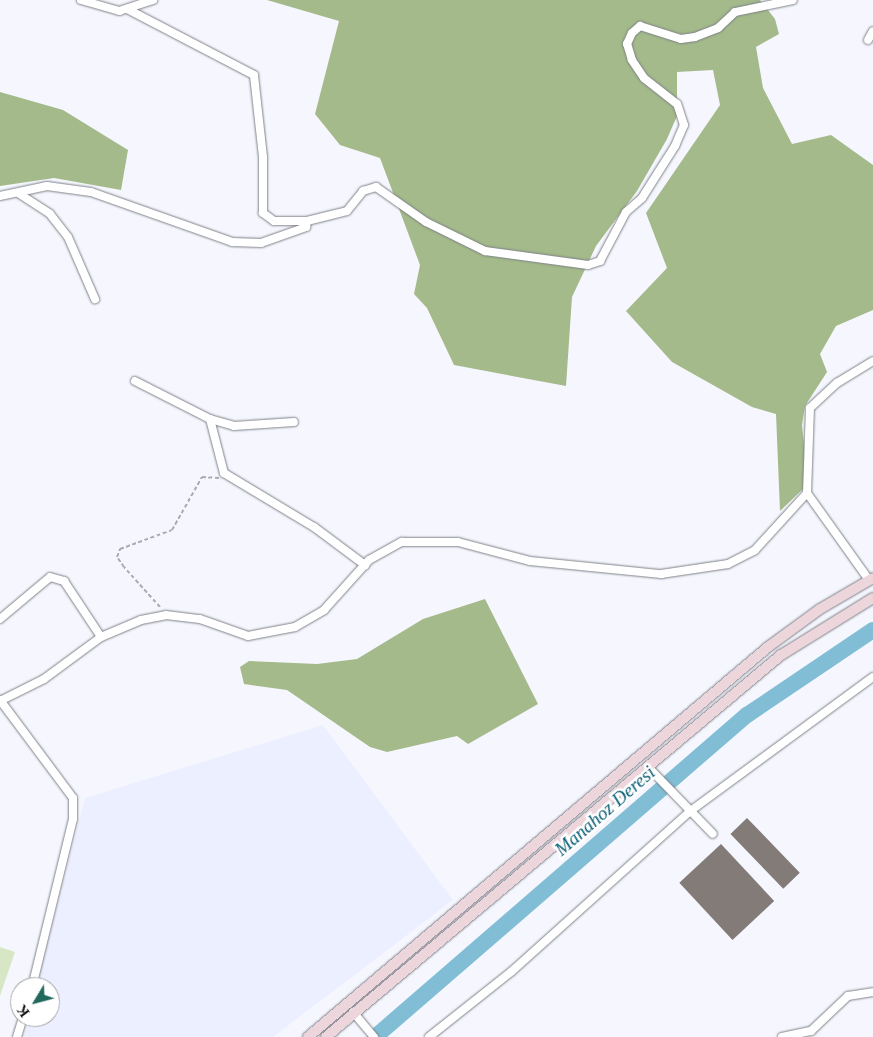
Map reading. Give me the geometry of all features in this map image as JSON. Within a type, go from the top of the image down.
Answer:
[{"type":"main road","points":[[308,1037],[768,647],[871,579]]},
{"type":"main road","points":[[326,1037],[353,1012],[649,769],[781,655],[873,598]]},
{"type":"street","points":[[81,0],[88,5],[127,9],[254,75],[263,157],[263,213],[274,221],[307,222],[347,211],[363,191],[376,187],[426,222],[485,250],[588,265],[600,261],[626,212],[642,198],[675,146],[684,125],[677,104],[644,78],[632,60],[627,44],[632,33],[640,26],[658,28],[681,39],[695,37],[718,28],[735,12],[793,0]]},
{"type":"street","points":[[127,9],[153,0]]},
{"type":"street","points":[[868,40],[873,31]]},
{"type":"street","points":[[0,196],[47,186],[91,192],[232,242],[261,243],[306,227],[307,222]]},
{"type":"street","points":[[18,193],[50,214],[68,237],[95,299]]},
{"type":"street","points":[[871,579],[807,493],[810,408],[837,383],[873,362]]},
{"type":"street","points":[[135,381],[210,419],[234,426],[294,422]]},
{"type":"street","points":[[210,419],[228,476],[314,527],[365,565]]},
{"type":"street","points":[[34,977],[73,819],[73,798],[0,701],[44,679],[101,637],[141,620],[163,616],[200,619],[248,636],[276,633],[324,610],[365,565],[388,546],[422,540],[458,542],[530,561],[612,572],[661,574],[728,564],[754,550],[807,493]]},
{"type":"street","points":[[0,619],[50,577],[64,580],[101,637]]},
{"type":"street","points":[[429,1037],[512,971],[686,809],[873,677]]},
{"type":"street","points":[[649,769],[686,809],[714,834]]},
{"type":"street","points":[[782,1037],[810,1031],[848,996],[873,992]]},
{"type":"street","points":[[353,1012],[360,1023],[374,1037]]},
{"type":"path","points":[[163,616],[162,609],[117,557],[120,549],[172,530],[202,478],[228,476]]},
{"type":"shaded area","points":[[323,725],[453,900],[273,1037],[24,1037],[26,1027],[60,1027],[60,977],[39,977],[85,798]]},
{"type":"green space","points":[[267,0],[760,0],[775,19],[779,34],[756,47],[763,88],[792,144],[831,135],[873,165],[873,310],[836,326],[820,354],[827,372],[805,406],[802,425],[806,462],[803,489],[780,511],[776,414],[752,407],[672,362],[626,311],[667,268],[646,213],[720,105],[713,70],[677,72],[677,116],[667,139],[637,191],[596,246],[572,297],[566,386],[454,365],[427,308],[414,294],[420,265],[380,158],[340,145],[315,114],[339,21]]},
{"type":"green space","points":[[0,92],[63,110],[128,150],[121,190],[54,178],[0,186]]},
{"type":"green space","points":[[485,599],[538,704],[468,744],[457,736],[387,752],[370,747],[287,690],[244,684],[240,667],[249,661],[317,664],[357,659],[423,619]]},
{"type":"green space","points":[[0,947],[15,952],[0,996]]},
{"type":"building","points":[[747,818],[800,873],[783,889],[730,834]]},
{"type":"building","points":[[721,844],[774,901],[733,940],[679,883]]},
{"type":"waterway","name":"Manahoz Deresi","points":[[375,1037],[747,715],[873,630]]}]
